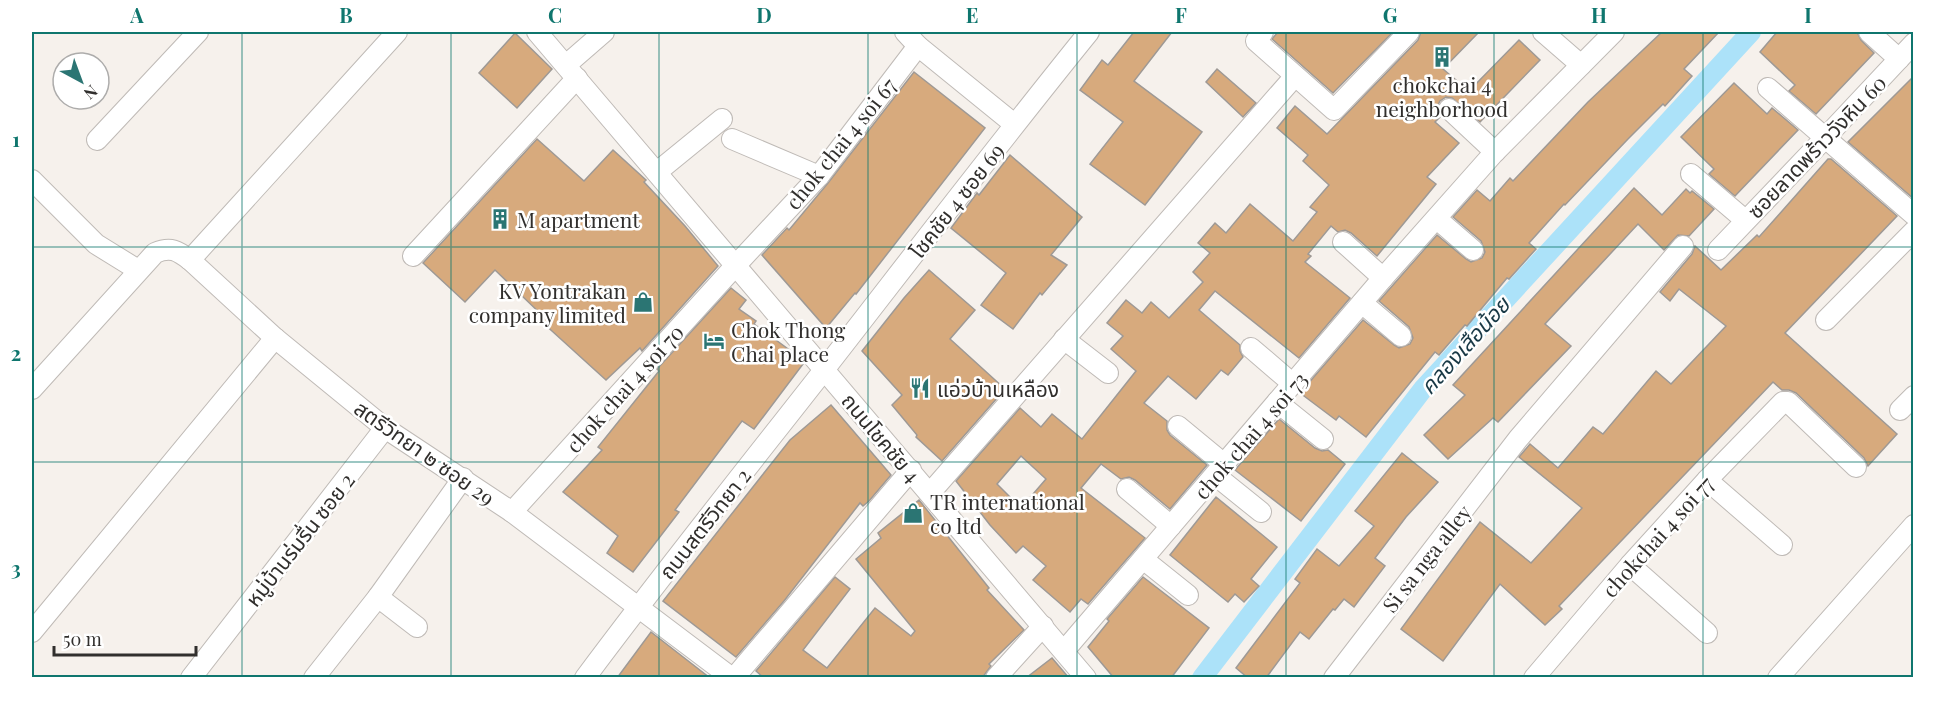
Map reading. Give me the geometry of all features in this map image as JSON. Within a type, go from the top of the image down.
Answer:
[{"type":"street","points":[[97,140],[198,32]]},
{"type":"street","points":[[190,260],[397,32]]},
{"type":"street","name":"ถนนโชคชัย 4","points":[[537,32],[1086,678]]},
{"type":"street","points":[[413,256],[604,32]]},
{"type":"street","name":"โชคชัย 4 ซอย 69","points":[[825,369],[1014,124],[1089,32]]},
{"type":"street","points":[[1262,33],[1256,41],[1334,110],[1409,32]]},
{"type":"street","points":[[1543,32],[1581,65]]},
{"type":"street","name":"chok chai 4 soi 73","points":[[1064,651],[1383,278],[1496,152],[1614,32]]},
{"type":"street","points":[[1869,32],[1899,59]]},
{"type":"street","points":[[912,39],[1014,124]]},
{"type":"street","name":"chok chai 4 soi 67","points":[[736,265],[819,177],[912,39]]},
{"type":"street","name":"ซอยลาดพร้าววังหิน 60","points":[[1718,250],[1914,43]]},
{"type":"street","points":[[930,493],[1295,76]]},
{"type":"street","points":[[1768,88],[1914,215]]},
{"type":"street","points":[[1449,110],[1496,152]]},
{"type":"street","points":[[657,172],[722,119]]},
{"type":"street","points":[[732,139],[819,177]]},
{"type":"street","points":[[1691,174],[1745,220]]},
{"type":"street","points":[[32,180],[96,244],[138,270],[32,389]]},
{"type":"street","points":[[1437,219],[1473,250]]},
{"type":"street","points":[[1826,320],[1914,231]]},
{"type":"street","points":[[1343,242],[1383,278]]},
{"type":"street","name":"Si sa nga alley","points":[[1334,678],[1518,439],[1683,246]]},
{"type":"street","name":"สตรีวิทยา ๒ ซอย 29","points":[[138,270],[156,253],[162,250],[177,250],[275,338],[385,429],[512,512],[733,678]]},
{"type":"street","name":"chok chai 4 soi 70","points":[[512,512],[736,265]]},
{"type":"street","points":[[1362,303],[1401,336]]},
{"type":"street","points":[[32,632],[275,338]]},
{"type":"street","points":[[1064,339],[1108,373]]},
{"type":"street","points":[[1251,348],[1293,384]]},
{"type":"street","name":"ถนนสตรีวิทยา 2","points":[[585,678],[638,606],[825,369]]},
{"type":"street","points":[[1900,410],[1914,396]]},
{"type":"street","name":"chokchai 4 soi 77","points":[[1534,678],[1629,565],[1707,480],[1785,401],[1856,466]]},
{"type":"street","points":[[1277,402],[1323,440]]},
{"type":"street","points":[[1178,426],[1261,512]]},
{"type":"street","name":"หมู่บ้านร่มรื่น ซอย 2","points":[[191,678],[385,429]]},
{"type":"street","points":[[733,678],[910,470]]},
{"type":"street","points":[[314,678],[378,597],[463,478]]},
{"type":"street","points":[[1707,480],[1782,545]]},
{"type":"street","points":[[1127,489],[1171,526]]},
{"type":"street","points":[[1778,678],[1914,525]]},
{"type":"street","points":[[1143,559],[1188,595]]},
{"type":"street","points":[[1629,565],[1707,633]]},
{"type":"street","points":[[378,597],[417,627]]},
{"type":"street","points":[[996,678],[1043,626]]},
{"type":"building","points":[[1134,32],[1172,32],[1134,81],[1202,132],[1145,205],[1090,164],[1123,122],[1080,90],[1102,60],[1108,65]]},
{"type":"building","points":[[1278,32],[1393,32],[1333,93],[1272,39]]},
{"type":"building","points":[[1421,32],[1479,32],[1443,69],[1469,91],[1519,40],[1540,60],[1480,122],[1452,98],[1446,97],[1440,101],[1437,107],[1440,117],[1435,122],[1459,143],[1427,177],[1436,184],[1377,256],[1351,233],[1345,230],[1338,232],[1331,226],[1308,254],[1311,256],[1305,262],[1350,298],[1299,358],[1215,291],[1199,310],[1240,345],[1243,357],[1228,375],[1221,370],[1196,399],[1168,376],[1144,403],[1167,421],[1167,430],[1170,435],[1207,465],[1170,509],[1135,480],[1129,477],[1121,479],[1101,464],[1081,488],[1145,538],[1088,604],[1081,599],[1070,612],[1033,580],[1046,566],[1023,546],[1016,553],[990,525],[956,481],[1020,408],[1041,427],[1052,414],[1082,439],[1136,371],[1111,349],[1123,336],[1107,323],[1126,300],[1142,313],[1151,302],[1169,318],[1203,282],[1193,272],[1210,253],[1198,243],[1215,223],[1226,233],[1250,204],[1293,241],[1317,212],[1310,207],[1329,185],[1303,161],[1308,155],[1277,128],[1295,106],[1327,134],[1418,40]],"holes":[[[1021,456],[1046,479],[1021,508],[997,484]]]},
{"type":"building","points":[[1662,32],[1719,32],[1684,69],[1692,76],[1665,106],[1663,104],[1564,204],[1529,243],[1536,249],[1509,279],[1507,278],[1439,355],[1435,352],[1366,437],[1339,416],[1336,420],[1300,393],[1363,320],[1399,348],[1410,344],[1413,338],[1409,327],[1379,301],[1437,235],[1471,262],[1482,258],[1485,252],[1481,241],[1453,217],[1477,190],[1490,201],[1510,178],[1513,181],[1588,102]]},
{"type":"building","points":[[1777,32],[1857,32],[1861,40],[1874,53],[1816,114],[1789,91],[1795,85],[1760,52]]},
{"type":"building","points":[[515,33],[552,69],[517,108],[479,73]]},
{"type":"building","points":[[1217,69],[1256,103],[1243,117],[1206,82]]},
{"type":"building","points":[[914,72],[985,128],[856,294],[826,328],[762,255],[787,228],[789,230]]},
{"type":"building","points":[[1914,76],[1914,199],[1848,142]]},
{"type":"building","points":[[1734,83],[1767,114],[1772,108],[1798,130],[1735,196],[1709,174],[1714,169],[1681,137]]},
{"type":"building","points":[[537,139],[584,181],[613,150],[646,180],[644,182],[718,266],[642,351],[640,348],[606,380],[542,322],[545,318],[495,270],[465,302],[423,263]]},
{"type":"building","points":[[1010,155],[1082,217],[1051,255],[1067,265],[1042,295],[1040,293],[1013,329],[981,305],[1006,273],[951,228]]},
{"type":"building","points":[[1828,159],[1831,159],[1897,216],[1785,333],[1897,434],[1868,466],[1864,458],[1796,393],[1782,390],[1773,382],[1559,606],[1562,609],[1545,625],[1500,584],[1443,661],[1401,629],[1480,522],[1531,563],[1582,508],[1519,457],[1530,444],[1558,468],[1593,427],[1603,434],[1656,371],[1671,384],[1726,326],[1679,289],[1670,301],[1660,292],[1692,254],[1695,246],[1721,270],[1757,235],[1759,237]]},
{"type":"building","points":[[1634,188],[1662,215],[1686,189],[1690,193],[1692,191],[1714,209],[1689,236],[1678,235],[1664,250],[1638,224],[1545,324],[1571,346],[1498,422],[1493,418],[1448,459],[1424,435],[1465,395],[1453,385]]},
{"type":"building","points":[[929,270],[975,310],[950,339],[1005,389],[942,461],[916,437],[917,435],[892,405],[902,395],[862,351]]},
{"type":"building","points":[[731,288],[746,300],[739,309],[756,321],[754,324],[795,354],[803,364],[754,429],[742,421],[675,510],[679,512],[633,572],[607,553],[618,536],[563,492],[602,450],[598,447],[659,371],[657,369]]},
{"type":"building","points":[[831,405],[891,475],[869,501],[863,506],[860,503],[784,601],[736,657],[663,601],[790,440]]},
{"type":"building","points":[[1279,419],[1315,448],[1322,451],[1328,450],[1345,464],[1301,521],[1235,470]]},
{"type":"building","points":[[1402,453],[1438,482],[1406,517],[1375,558],[1385,566],[1354,607],[1344,599],[1309,639],[1300,632],[1266,678],[1248,678],[1236,668],[1300,583],[1295,579],[1317,549],[1339,566],[1374,526],[1355,511]]},
{"type":"building","points":[[1216,497],[1277,547],[1251,579],[1259,586],[1244,602],[1235,594],[1228,602],[1170,555]]},
{"type":"building","points":[[919,500],[989,588],[987,590],[1024,630],[989,664],[991,666],[982,678],[764,678],[756,671],[835,577],[850,589],[803,650],[827,668],[875,608],[911,636],[915,631],[856,559],[881,538],[878,533]]},
{"type":"building","points":[[1143,577],[1209,628],[1171,678],[1114,678],[1088,647],[1109,621],[1107,619]]},
{"type":"building","points":[[651,632],[710,678],[617,678]]},
{"type":"building","points":[[1052,658],[1069,678],[1026,678]]},
{"type":"waterway","name":"คลองเสือน้อย","points":[[1202,678],[1423,389],[1751,32]]},
{"type":"place","name":"chokchai 4 neighborhood","points":[[1442,57]]},
{"type":"place","name":"M apartment","points":[[500,219]]},
{"type":"place","name":"KV Yontrakan company limited","points":[[643,302]]},
{"type":"place","name":"Chok Thong Chai place","points":[[714,341]]},
{"type":"place","name":"แอ่วบ้านเหลือง","points":[[920,388]]},
{"type":"place","name":"TR international co ltd","points":[[913,513]]}]
